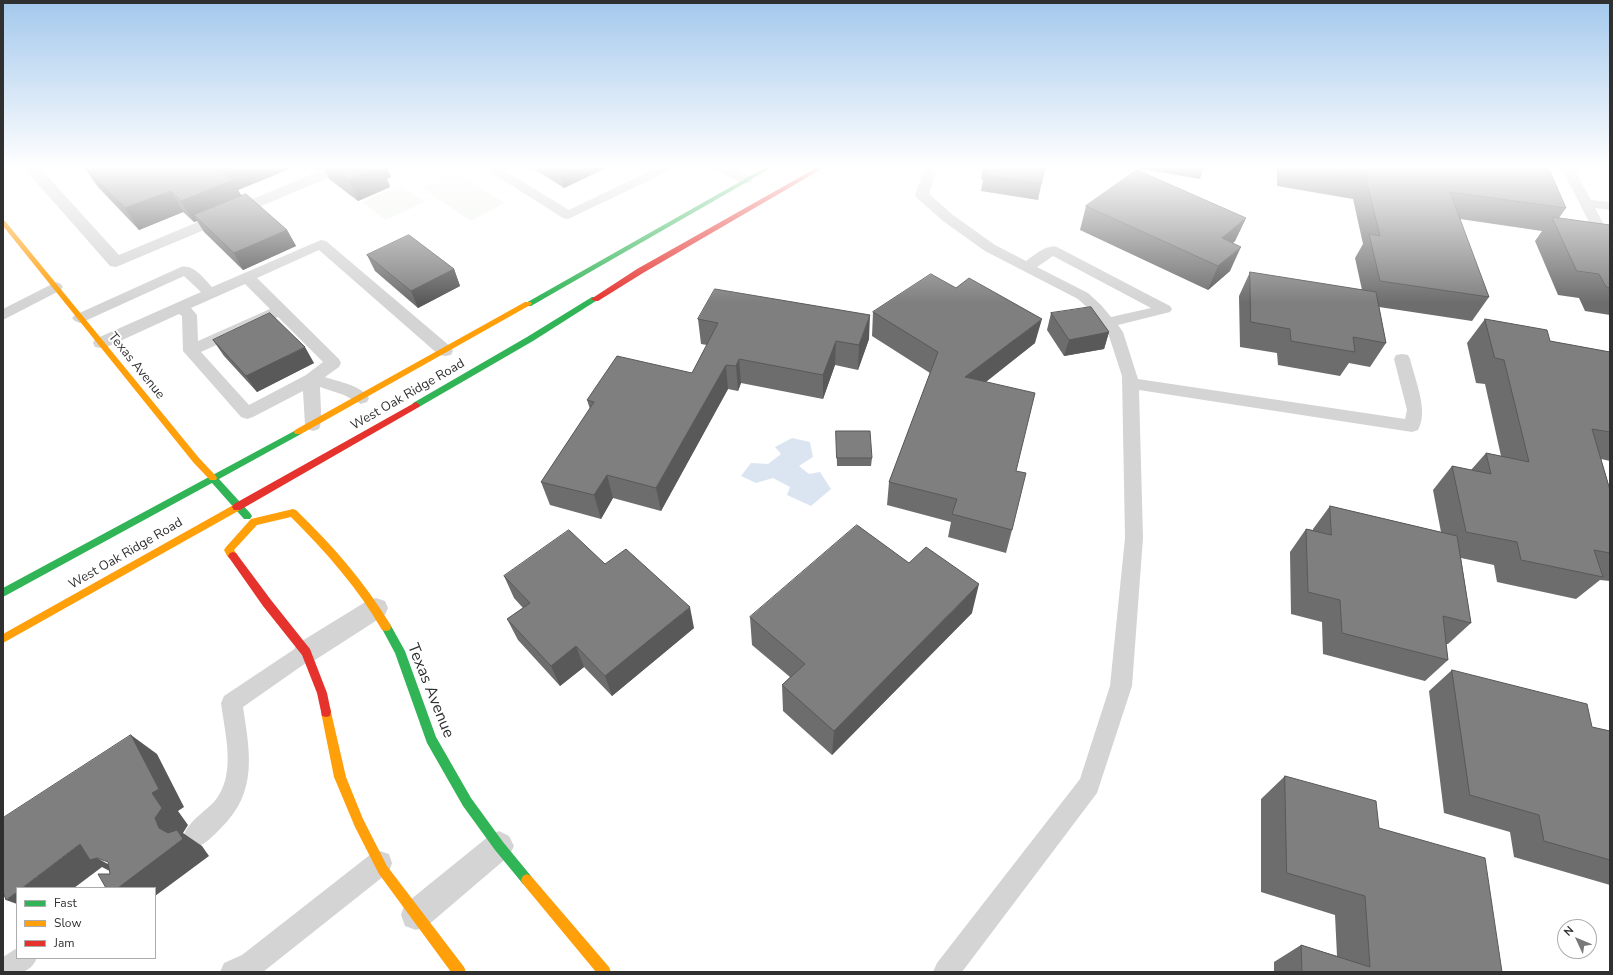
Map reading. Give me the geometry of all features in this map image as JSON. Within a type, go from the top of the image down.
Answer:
[{"type":"street","points":[[72,212],[116,262],[234,212]]},
{"type":"street","name":"West Oak Ridge Road","points":[[3,593],[313,425],[698,212]]},
{"type":"street","name":"West Oak Ridge Road","points":[[3,639],[312,465],[530,339],[640,271],[742,212]]},
{"type":"street","name":"Texas Avenue","points":[[3,222],[196,460],[237,506],[254,522],[293,513],[321,540],[376,608],[400,651],[431,739],[467,802],[499,846],[604,972]]},
{"type":"street","points":[[640,271],[648,258]]},
{"type":"street","points":[[254,522],[229,550],[267,603],[306,652],[322,693],[340,777],[359,823],[380,864],[459,972]]},
{"type":"street","points":[[306,652],[376,608]]},
{"type":"street","points":[[416,915],[499,846]]},
{"type":"lane","points":[[564,212],[568,215],[573,212]]},
{"type":"lane","points":[[942,212],[990,248],[1083,296],[1116,332],[1130,376],[1134,538],[1121,686],[1089,785],[946,972]]},
{"type":"lane","points":[[1591,212],[1602,234]]},
{"type":"lane","points":[[101,343],[321,244],[445,351]]},
{"type":"lane","points":[[1027,268],[1052,250],[1165,309],[1108,323]]},
{"type":"lane","points":[[80,318],[186,270],[211,294]]},
{"type":"lane","points":[[181,307],[189,316],[191,351],[247,413],[312,379],[333,363],[247,277]]},
{"type":"lane","points":[[3,315],[56,287]]},
{"type":"lane","points":[[191,351],[280,310]]},
{"type":"lane","points":[[1130,383],[1412,426],[1415,410],[1402,359]]},
{"type":"lane","points":[[312,379],[350,391],[361,398]]},
{"type":"lane","points":[[312,379],[311,405],[313,425]]},
{"type":"lane","points":[[195,836],[226,805],[237,784],[240,758],[232,703],[306,652]]},
{"type":"lane","points":[[247,970],[380,864]]},
{"type":"lane","points":[[4,972],[23,959]]},
{"type":"shaded area","points":[[376,212],[402,212],[386,220]]},
{"type":"shaded area","points":[[458,212],[487,212],[471,221]]},
{"type":"shaded area","points":[[792,438],[810,442],[813,457],[799,466],[809,474],[820,472],[831,489],[811,506],[787,495],[790,487],[773,478],[756,483],[741,476],[751,463],[768,464],[781,454],[775,447]]},
{"type":"building","points":[[200,212],[267,212],[287,230],[234,253],[194,215]]},
{"type":"building","points":[[1100,212],[1234,212],[1246,218],[1222,238],[1241,247],[1218,266]]},
{"type":"building","points":[[1374,212],[1458,212],[1489,297],[1380,281],[1369,234],[1380,236]]},
{"type":"building","points":[[1552,217],[1610,225],[1610,288],[1606,287],[1599,274],[1577,271]]},
{"type":"building","points":[[409,235],[454,269],[411,291],[367,255]]},
{"type":"building","points":[[1250,272],[1376,292],[1386,343],[1353,337],[1355,352],[1291,341],[1290,329],[1251,322]]},
{"type":"building","points":[[931,274],[956,288],[969,278],[1042,319],[965,377],[1035,393],[1016,471],[1026,473],[1012,530],[952,514],[957,499],[889,482],[938,352],[873,312]]},
{"type":"building","points":[[715,289],[870,315],[859,345],[836,341],[823,375],[739,359],[736,366],[726,365],[656,488],[607,475],[594,495],[541,482],[594,402],[587,400],[617,356],[692,373],[718,323],[698,319]]},
{"type":"building","points":[[1091,307],[1109,332],[1069,340],[1051,313]]},
{"type":"building","points":[[270,313],[305,347],[246,376],[213,340]]},
{"type":"building","points":[[1485,319],[1547,330],[1550,341],[1610,352],[1610,432],[1592,429],[1610,490],[1610,553],[1594,550],[1603,577],[1521,560],[1517,542],[1466,532],[1452,466],[1491,474],[1486,453],[1529,462],[1504,360],[1495,358]]},
{"type":"building","points":[[836,431],[870,431],[872,458],[837,458]]},
{"type":"building","points":[[1330,506],[1457,536],[1471,623],[1443,616],[1448,660],[1342,633],[1340,600],[1308,592],[1306,529],[1331,535]]},
{"type":"building","points":[[857,525],[909,563],[926,547],[979,584],[834,731],[782,685],[805,664],[750,617]]},
{"type":"building","points":[[569,530],[605,564],[626,549],[690,607],[605,676],[576,646],[551,666],[507,619],[530,603],[504,576]]},
{"type":"building","points":[[1452,670],[1587,704],[1592,727],[1610,731],[1610,860],[1544,841],[1539,815],[1470,795]]},
{"type":"building","points":[[131,735],[159,789],[152,793],[162,808],[155,818],[159,828],[168,833],[177,830],[183,839],[119,887],[105,887],[98,874],[110,874],[108,862],[97,858],[90,860],[80,844],[23,887],[16,887],[16,893],[6,900],[3,892],[3,818]]},
{"type":"building","points":[[1285,776],[1376,801],[1379,828],[1485,858],[1502,972],[1302,972],[1301,945],[1370,967],[1365,896],[1287,873]]},
{"type":"traffic: fast","points":[[528,304],[690,212]]},
{"type":"traffic: fast","points":[[416,405],[530,339],[595,299]]},
{"type":"traffic: fast","points":[[3,593],[298,432]]},
{"type":"traffic: fast","points":[[213,478],[247,516]]},
{"type":"traffic: fast","points":[[386,627],[400,651],[431,739],[467,802],[499,846],[527,880]]},
{"type":"traffic: slow","points":[[3,222],[196,460],[213,478]]},
{"type":"traffic: slow","points":[[298,432],[528,304]]},
{"type":"traffic: slow","points":[[3,639],[237,507]]},
{"type":"traffic: slow","points":[[233,556],[229,550],[254,522],[293,513],[344,567],[367,596],[386,627]]},
{"type":"traffic: slow","points":[[326,712],[340,777],[359,823],[383,870],[459,972]]},
{"type":"traffic: slow","points":[[527,880],[604,972]]},
{"type":"traffic: jam","points":[[595,299],[640,271],[742,212]]},
{"type":"traffic: jam","points":[[237,507],[416,405]]},
{"type":"traffic: jam","points":[[233,556],[267,603],[306,652],[322,693],[326,712]]}]
